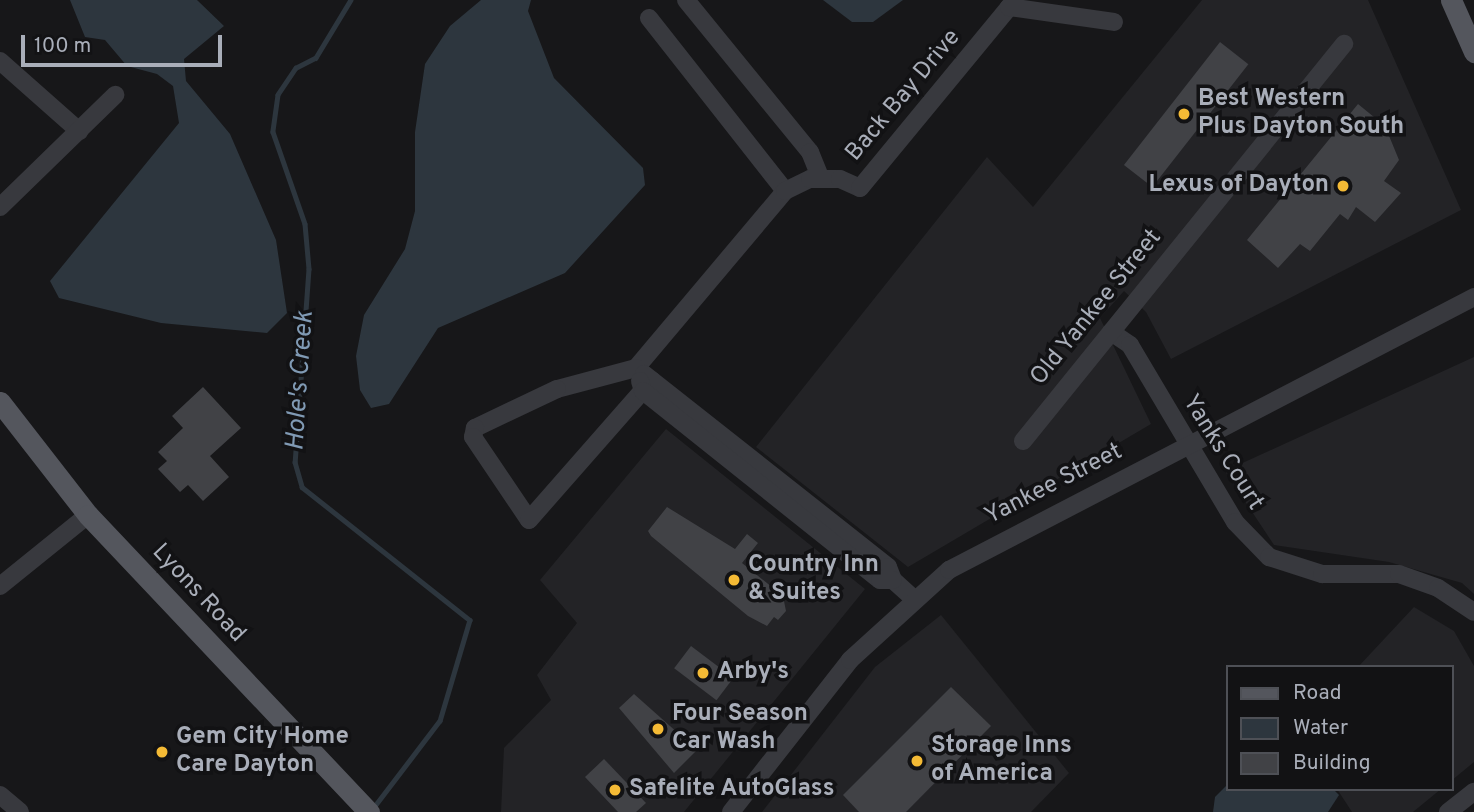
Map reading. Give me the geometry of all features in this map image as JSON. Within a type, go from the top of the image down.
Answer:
[{"type":"main road","points":[[1451,0],[1474,52]]},
{"type":"main road","name":"Lyons Road","points":[[0,402],[88,515],[369,812]]},
{"type":"street","points":[[686,0],[810,152],[821,179]]},
{"type":"street","name":"Back Bay Drive","points":[[785,191],[821,179],[860,188],[1009,7],[1114,22]]},
{"type":"street","points":[[647,386],[529,520],[473,437],[475,428],[497,414],[557,389],[636,368],[785,191],[649,18]]},
{"type":"street","name":"Old Yankee Street","points":[[1023,441],[1344,44]]},
{"type":"street","points":[[2,71],[79,131]]},
{"type":"street","points":[[0,207],[116,95]]},
{"type":"street","name":"Yankee Street","points":[[731,812],[850,660],[913,598],[976,551],[1474,297]]},
{"type":"street","name":"Yanks Court","points":[[1111,332],[1130,345],[1186,446],[1235,522],[1269,557],[1322,574],[1399,574],[1438,588],[1474,612]]},
{"type":"street","points":[[636,368],[647,386],[768,482],[888,567],[892,580],[913,598]]},
{"type":"street","points":[[0,586],[88,515]]},
{"type":"street","points":[[1448,812],[1474,792]]},
{"type":"street","points":[[0,795],[20,812]]},
{"type":"shaded area","points":[[1202,0],[1368,0],[1461,210],[1171,359],[1146,312],[1124,291],[1100,318],[1151,424],[908,567],[756,447],[987,157],[1033,207]]},
{"type":"shaded area","points":[[1474,357],[1474,594],[1462,583],[1389,562],[1274,545],[1225,471]]},
{"type":"shaded area","points":[[666,429],[865,589],[684,812],[501,812],[504,748],[551,700],[537,675],[577,623],[540,580]]},
{"type":"shaded area","points":[[1414,607],[1454,631],[1474,666],[1474,762],[1453,779],[1453,665],[1360,665]]},
{"type":"shaded area","points":[[941,615],[1069,773],[1031,812],[762,812],[875,667]]},
{"type":"shaded area","points":[[1338,791],[1439,791],[1413,812],[1352,812]]},
{"type":"water","points":[[70,0],[197,0],[224,26],[184,59],[186,81],[230,134],[276,240],[287,313],[267,333],[161,323],[59,298],[50,281],[179,123],[173,86],[157,74],[127,66],[105,40],[85,37]]},
{"type":"water","points":[[481,0],[531,0],[528,11],[554,78],[643,168],[645,185],[565,273],[438,328],[389,404],[371,408],[360,390],[356,356],[364,315],[405,249],[415,211],[415,132],[425,64],[450,26]]},
{"type":"water","points":[[823,0],[903,0],[873,22],[852,22]]},
{"type":"water","points":[[1226,786],[1226,791],[1335,791],[1339,795],[1328,812],[1213,812],[1215,797]]},
{"type":"building","name":"Best Western Plus Dayton South","points":[[1220,42],[1248,64],[1152,187],[1124,165]]},
{"type":"building","name":"Lexus of Dayton","points":[[1358,104],[1385,126],[1399,160],[1384,181],[1401,193],[1375,222],[1356,207],[1348,220],[1340,214],[1310,251],[1300,244],[1278,268],[1247,240]]},
{"type":"building","points":[[203,387],[241,428],[210,456],[229,477],[203,501],[188,485],[180,492],[158,469],[167,461],[158,452],[183,428],[172,416]]},
{"type":"building","name":"Country Inn & Suites","points":[[667,507],[735,549],[747,534],[758,543],[742,563],[783,596],[786,611],[778,620],[774,617],[767,626],[748,616],[651,536],[648,531]]},
{"type":"building","name":"Arby's","points":[[691,646],[733,678],[716,700],[674,668]]},
{"type":"building","name":"Storage Inns of America","points":[[951,687],[991,726],[906,812],[859,812],[843,795]]},
{"type":"building","name":"Four Season Car Wash","points":[[634,694],[697,750],[674,773],[619,708]]},
{"type":"building","name":"Safelite AutoGlass","points":[[604,759],[646,803],[636,812],[618,812],[585,777]]},
{"type":"waterway","name":"Hole's Creek","points":[[351,0],[316,58],[296,68],[278,95],[273,132],[305,224],[309,269],[295,462],[302,487],[470,620],[440,721],[373,809]]},
{"type":"place","name":"Best Western Plus Dayton South","points":[[1184,114]]},
{"type":"place","name":"Lexus of Dayton","points":[[1343,186]]},
{"type":"place","name":"Country Inn & Suites","points":[[734,580]]},
{"type":"place","name":"Arby's","points":[[703,673]]},
{"type":"place","name":"Four Season Car Wash","points":[[658,729]]},
{"type":"place","name":"Gem City Home Care Dayton","points":[[162,752]]},
{"type":"place","name":"Storage Inns of America","points":[[917,761]]},
{"type":"place","name":"Safelite AutoGlass","points":[[615,790]]}]
